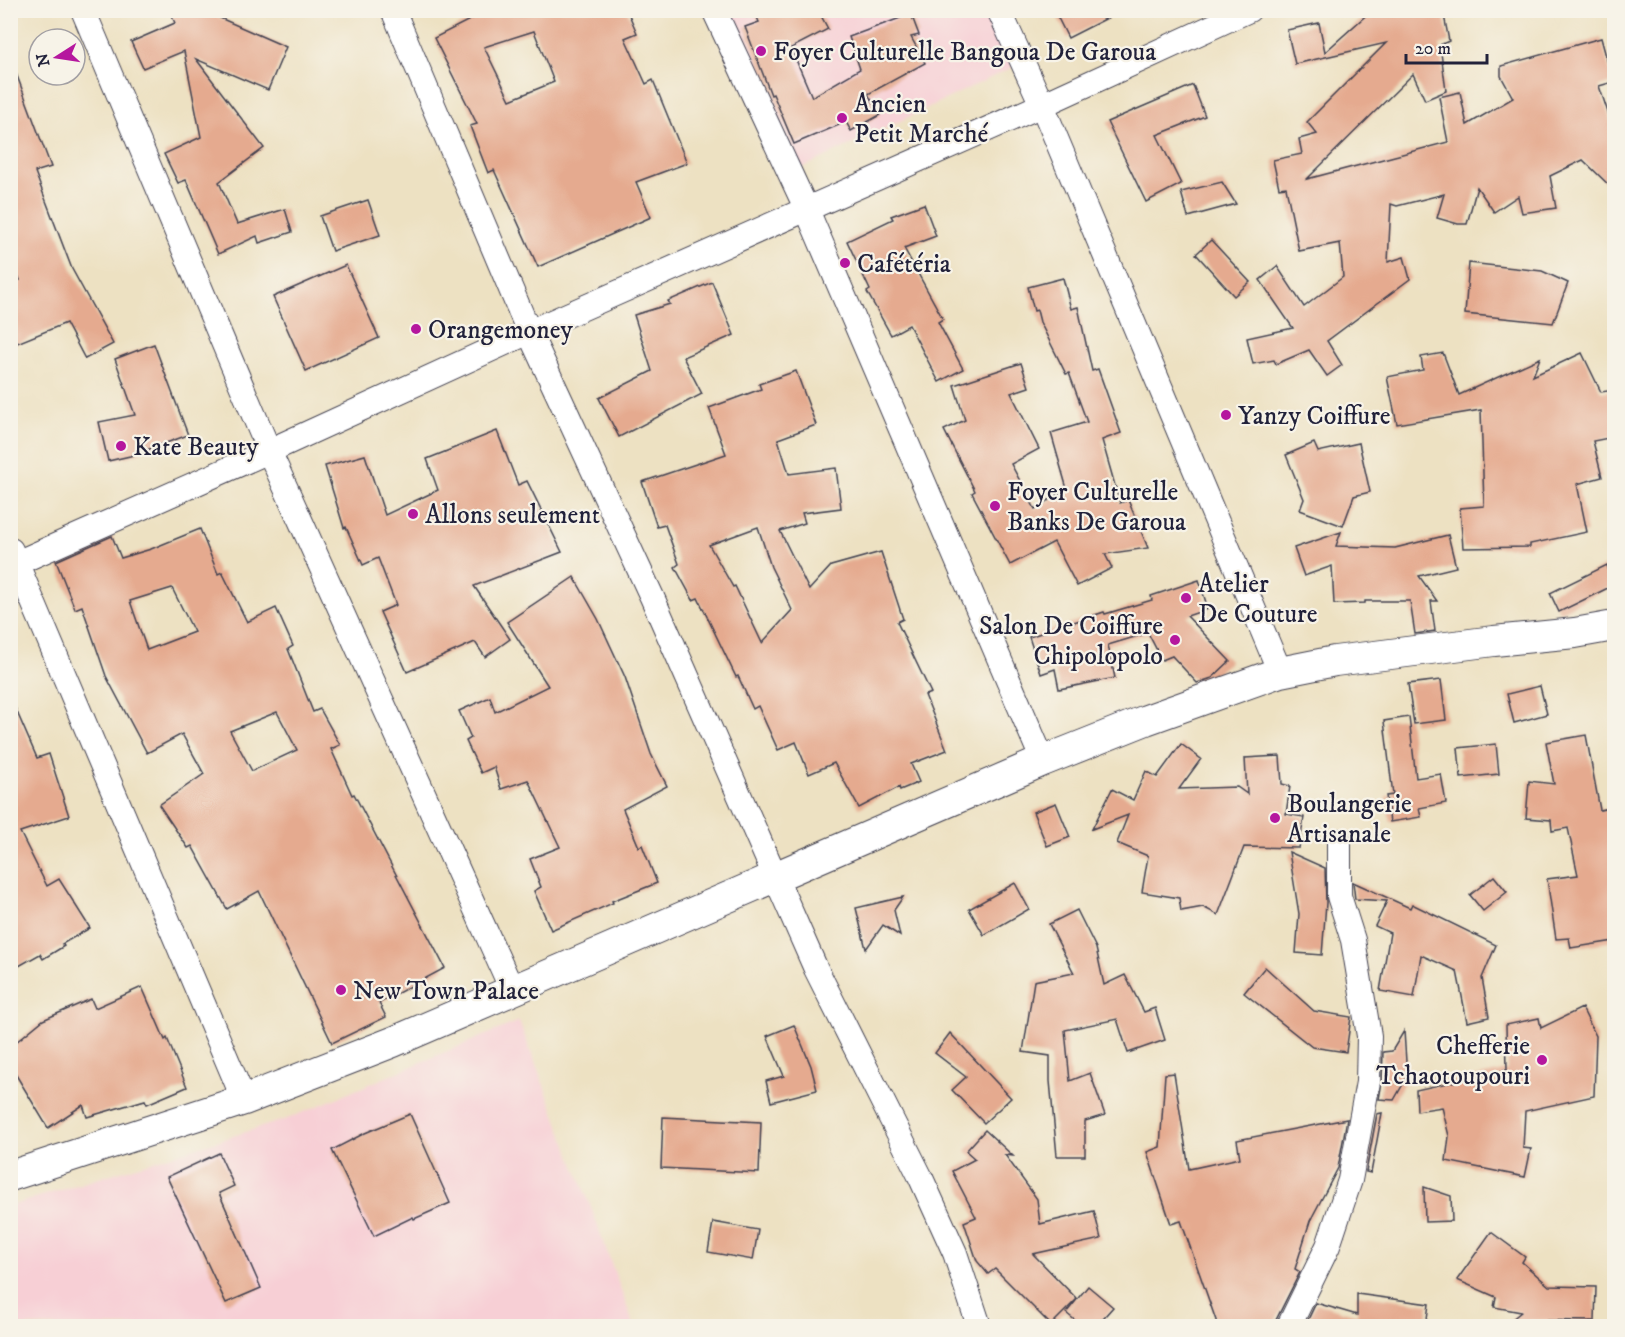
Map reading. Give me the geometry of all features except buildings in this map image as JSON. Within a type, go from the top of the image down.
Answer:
[{"type":"street","points":[[83,10],[269,451],[513,992]]},
{"type":"street","points":[[393,10],[529,332],[652,597],[816,969],[920,1176],[955,1253],[980,1326]]},
{"type":"street","points":[[714,10],[807,210],[1043,762]]},
{"type":"street","points":[[999,10],[1042,105],[1280,672]]},
{"type":"street","points":[[244,1100],[13,559],[269,451],[529,332],[1042,105],[1249,10]]},
{"type":"street","points":[[10,1176],[244,1100],[393,1042],[1043,762],[1146,720],[1280,672],[1335,661],[1494,640],[1575,633],[1614,626]]},
{"type":"street","points":[[1289,1326],[1328,1246],[1350,1180],[1368,1082],[1369,1036],[1353,940],[1340,896],[1339,842]]},
{"type":"shaded area","name":"Ancien Petit Marché","points":[[727,11],[987,11],[1013,67],[800,169]]},
{"type":"shaded area","points":[[519,1021],[634,1326],[11,1326],[10,1206],[287,1119]]},
{"type":"place","name":"Foyer Culturelle Bangoua De Garoua","points":[[761,51]]},
{"type":"place","name":"Ancien Petit Marché","points":[[842,118]]},
{"type":"place","name":"Cafétéria","points":[[845,263]]},
{"type":"place","name":"Orangemoney","points":[[416,329]]},
{"type":"place","name":"Yanzy Coiffure","points":[[1226,415]]},
{"type":"place","name":"Kate Beauty","points":[[121,446]]},
{"type":"place","name":"Foyer Culturelle Banks De Garoua","points":[[995,506]]},
{"type":"place","name":"Allons seulement","points":[[413,514]]},
{"type":"place","name":"Atelier De Couture","points":[[1186,598]]},
{"type":"place","name":"Salon De Coiffure Chipolopolo","points":[[1175,640]]},
{"type":"place","name":"Boulangerie Artisanale","points":[[1275,818]]},
{"type":"place","name":"New Town Palace","points":[[341,990]]},
{"type":"place","name":"Chefferie Tchaotoupouri","points":[[1542,1060]]}]
